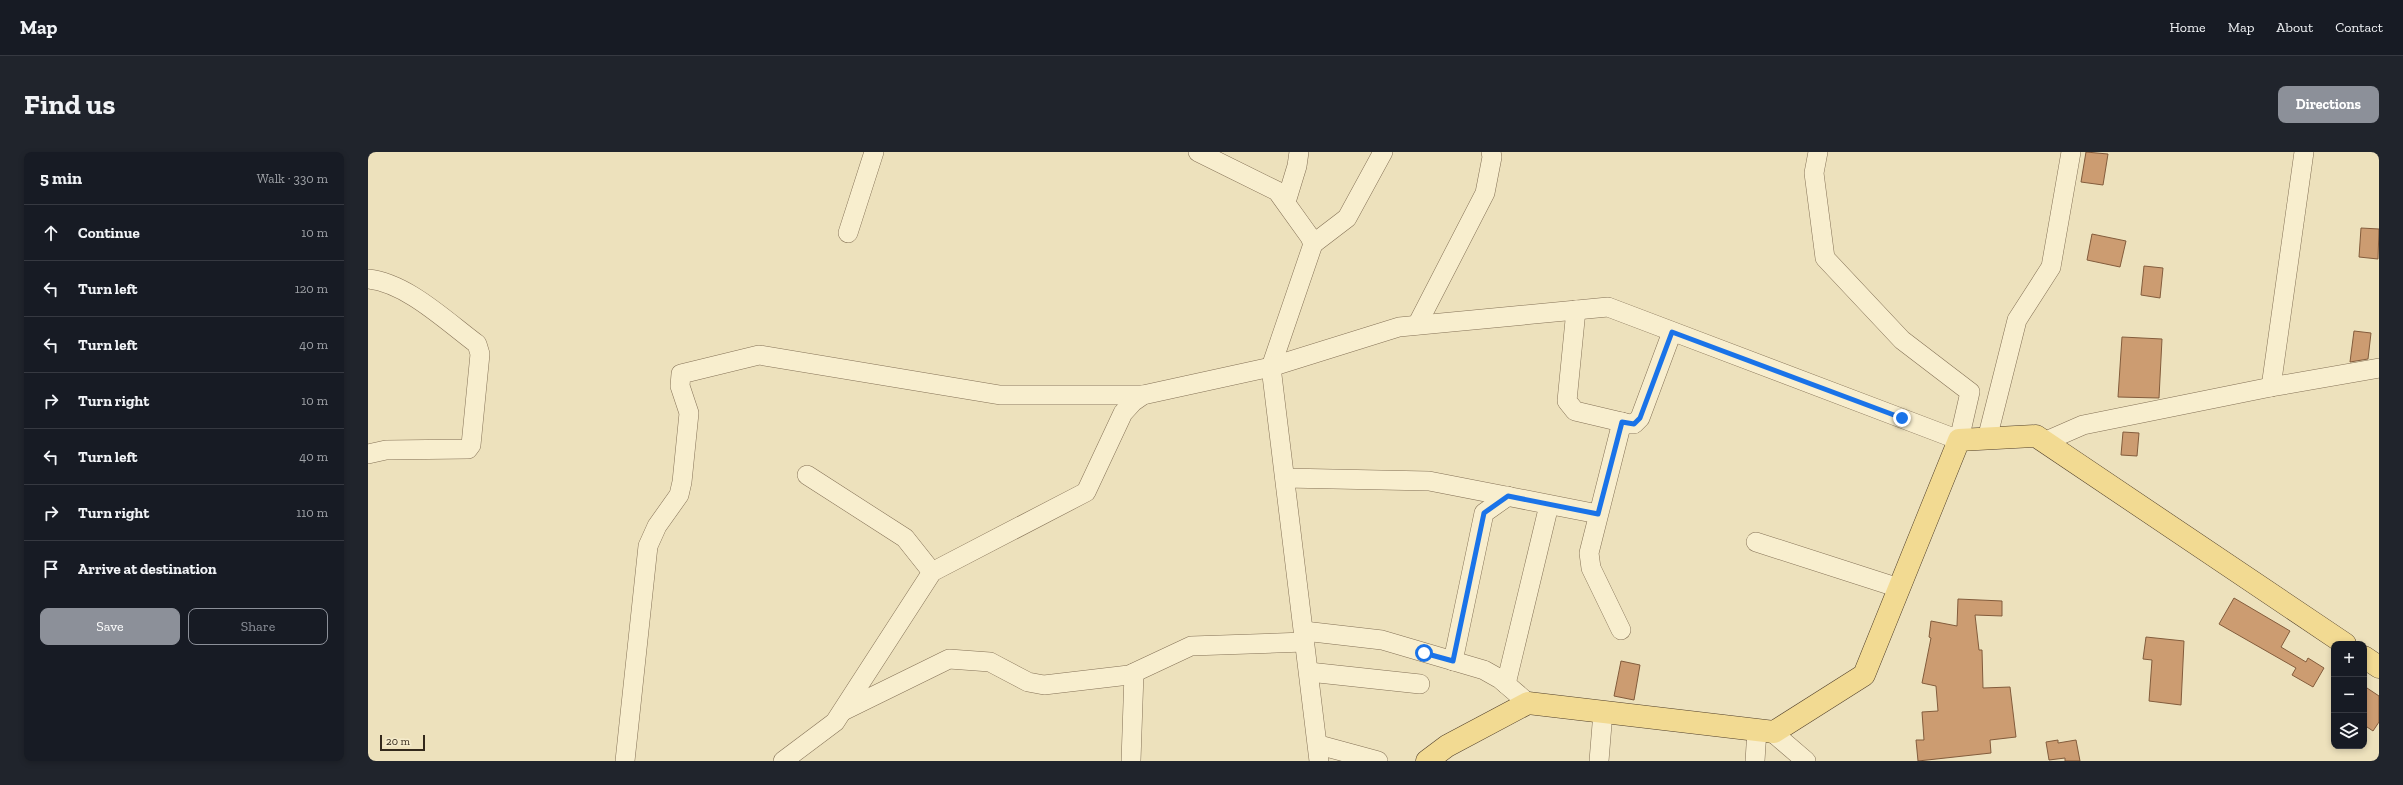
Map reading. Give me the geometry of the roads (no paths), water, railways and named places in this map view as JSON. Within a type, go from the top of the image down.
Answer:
[{"type":"main road","points":[[1427,761],[1447,746],[1528,703],[1774,732],[1864,674],[1959,440],[2036,436],[2341,641]]},
{"type":"main road","points":[[2367,659],[2379,667]]},
{"type":"street","points":[[848,233],[874,152]]},
{"type":"street","points":[[1198,152],[1273,188],[1286,202],[1310,237],[1312,244],[1271,367],[1319,753],[1378,761]]},
{"type":"street","points":[[1286,202],[1297,166],[1299,152]]},
{"type":"street","points":[[1312,244],[1347,218],[1383,152]]},
{"type":"street","points":[[1417,325],[1485,193],[1492,157],[1491,152]]},
{"type":"street","points":[[625,761],[648,546],[657,526],[679,495],[682,482],[689,413],[680,386],[681,374],[693,369],[759,355],[1000,395],[1143,395],[1271,367],[1399,327],[1608,307],[1959,440],[1970,392],[1902,340],[1825,258],[1814,173],[1818,152]]},
{"type":"street","points":[[1987,439],[2017,320],[2051,267],[2071,152]]},
{"type":"street","points":[[2271,387],[2304,152]]},
{"type":"street","points":[[368,279],[388,282],[402,290],[477,344],[480,354],[471,445],[468,449],[386,450],[368,454]]},
{"type":"street","points":[[1576,310],[1567,401],[1575,411],[1622,422],[1634,424],[1640,418],[1672,332]]},
{"type":"street","points":[[2044,442],[2083,425],[2271,387],[2379,368]]},
{"type":"street","points":[[783,761],[835,722],[932,572],[1086,492],[1123,413],[1132,402],[1143,395]]},
{"type":"street","points":[[1620,630],[1589,561],[1589,553],[1622,422]]},
{"type":"street","points":[[806,476],[905,538],[932,572]]},
{"type":"street","points":[[1285,478],[1429,480],[1598,514]]},
{"type":"street","points":[[1453,661],[1484,513],[1508,496]]},
{"type":"street","points":[[1506,684],[1549,505]]},
{"type":"street","points":[[1756,542],[1899,588]]},
{"type":"street","points":[[841,711],[949,659],[990,662],[1036,684],[1134,673],[1191,646],[1305,637],[1382,640],[1484,670],[1506,684],[1528,703]]},
{"type":"street","points":[[1309,672],[1420,684]]},
{"type":"street","points":[[1131,761],[1134,673]]},
{"type":"street","points":[[1599,761],[1603,712]]},
{"type":"street","points":[[1754,761],[1764,731],[1806,761]]}]
